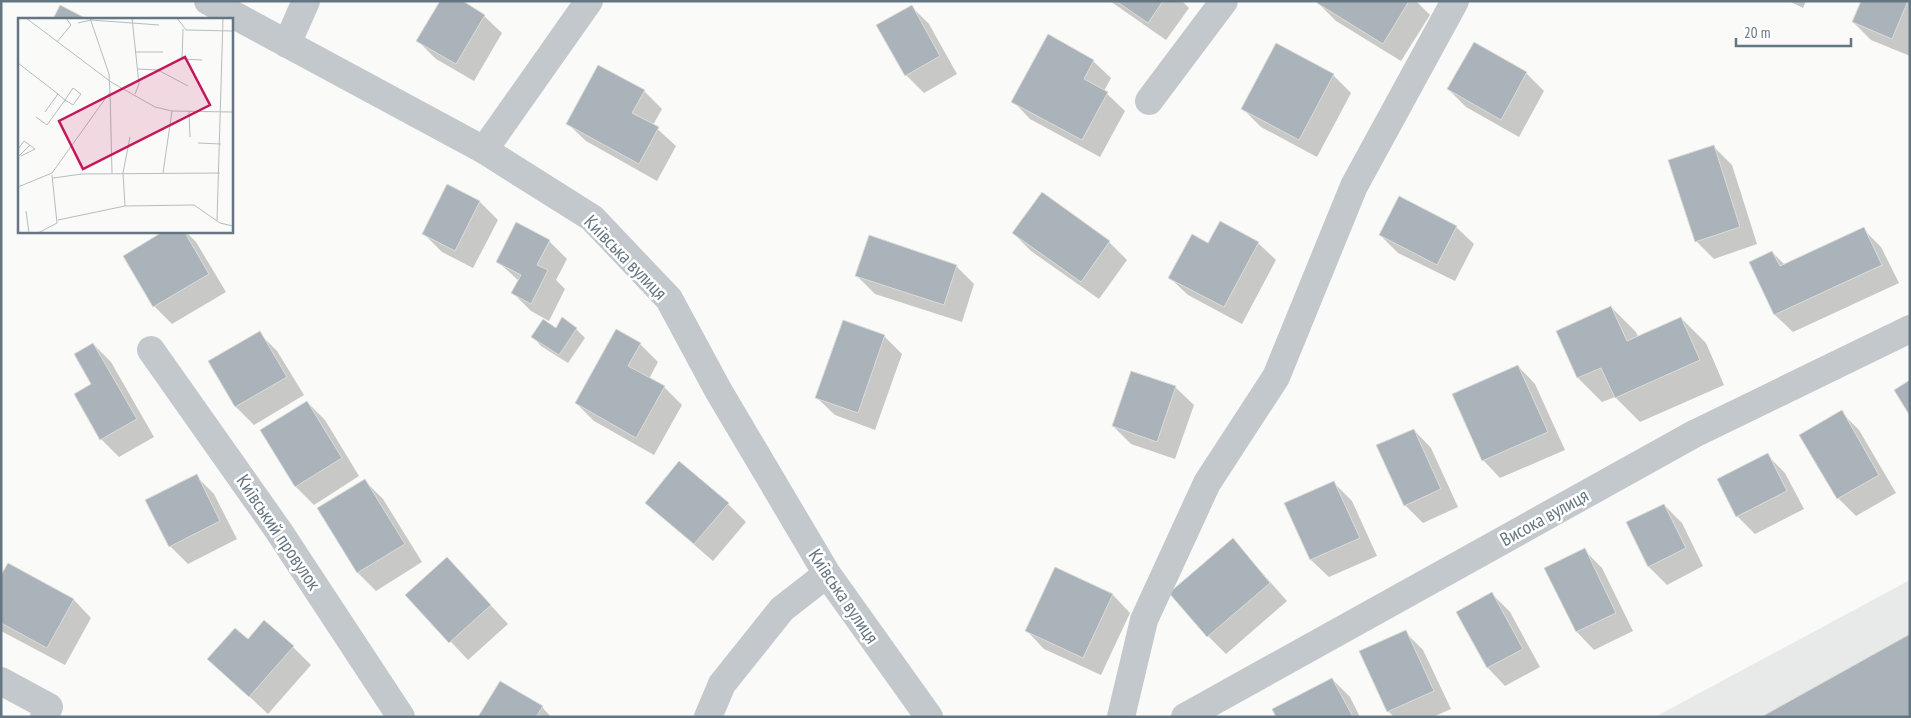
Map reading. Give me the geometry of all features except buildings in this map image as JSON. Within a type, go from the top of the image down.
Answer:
[{"type":"street","name":"Київська вулиця","points":[[208,1],[484,150],[592,218],[669,299],[718,390],[827,574],[929,717]]},
{"type":"street","points":[[287,44],[306,1]]},
{"type":"street","points":[[484,150],[588,1]]},
{"type":"street","points":[[1149,100],[1224,1]]},
{"type":"street","points":[[1121,717],[1144,620],[1207,483],[1276,377],[1354,186],[1455,1]]},
{"type":"street","name":"Висока вулиця","points":[[1185,717],[1694,434],[1910,329]]},
{"type":"street","name":"Київський провулок","points":[[152,350],[278,530],[402,717]]},
{"type":"street","points":[[708,717],[722,684],[782,609],[827,574]]},
{"type":"street","points":[[1,681],[49,707],[44,717]]},
{"type":"shaded area","points":[[1910,580],[1910,717],[1655,717]]}]
